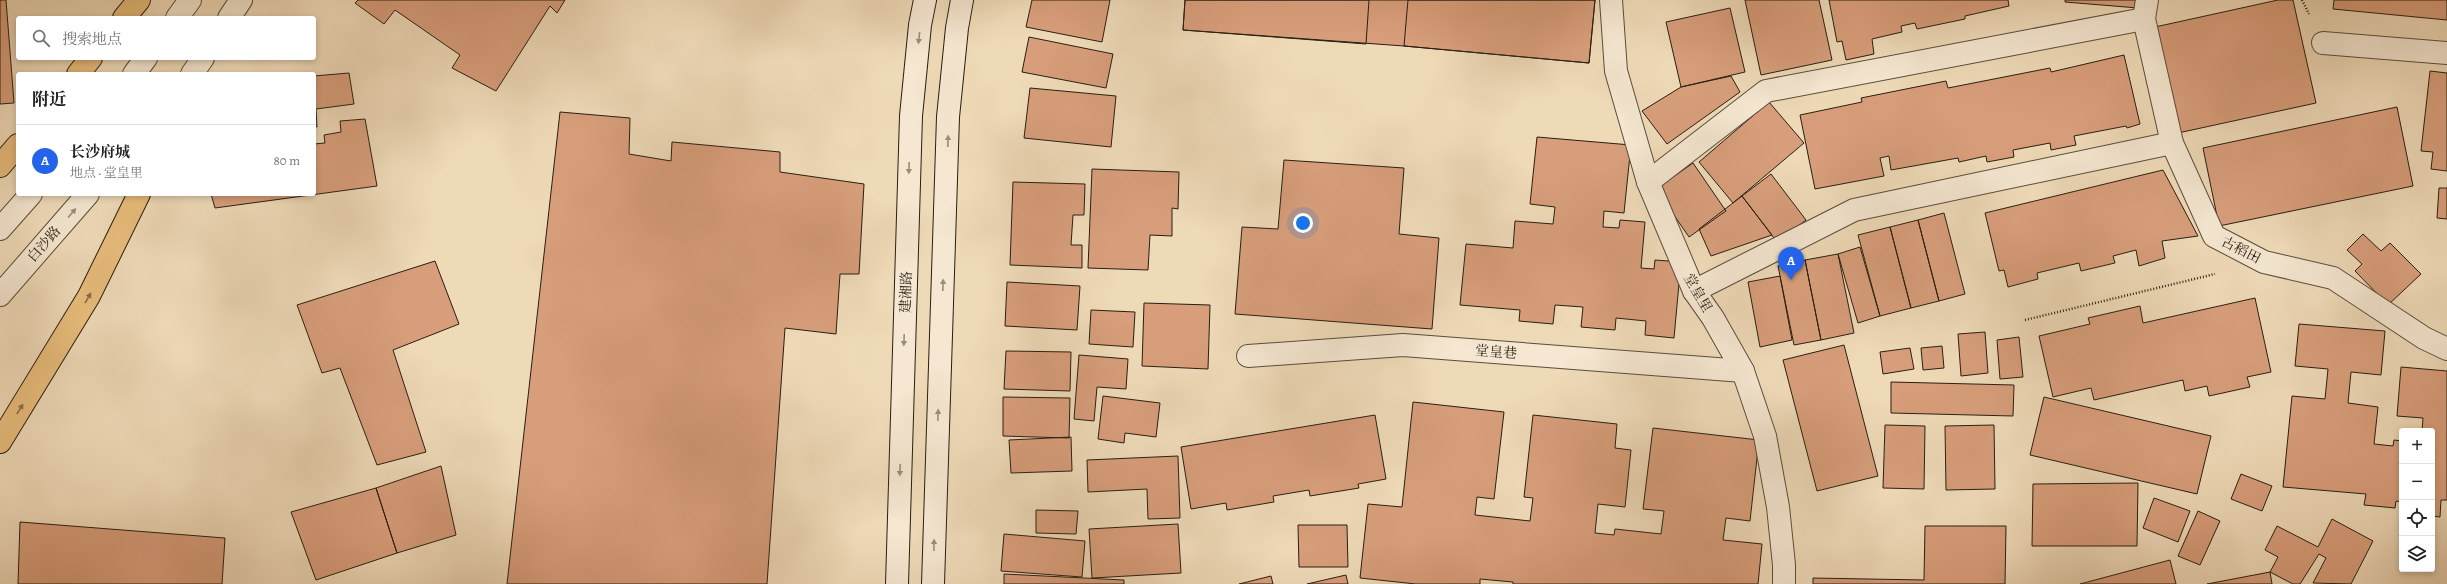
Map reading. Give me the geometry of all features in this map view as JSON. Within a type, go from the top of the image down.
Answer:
[{"type":"main road","points":[[126,16],[139,0]]},
{"type":"main road","points":[[80,72],[89,60]]},
{"type":"main road","points":[[0,166],[16,147]]},
{"type":"main road","points":[[0,442],[89,296],[138,196]]},
{"type":"street","points":[[178,16],[190,0]]},
{"type":"street","points":[[230,16],[241,0]]},
{"type":"street","name":"建湘路","points":[[897,584],[911,116],[920,25],[925,0]]},
{"type":"street","points":[[934,584],[948,116],[957,28],[962,0]]},
{"type":"street","name":"堂皇里","points":[[1611,0],[1616,71],[1648,182],[1694,291],[1713,318],[1743,371],[1765,436],[1778,507],[1784,565],[1784,584]]},
{"type":"street","points":[[1648,182],[1766,91],[2145,9]]},
{"type":"street","name":"古稻田","points":[[2145,9],[2172,143],[2214,236],[2264,262],[2333,278],[2424,338],[2447,349]]},
{"type":"street","points":[[2323,43],[2447,53]]},
{"type":"street","points":[[136,72],[144,60]]},
{"type":"street","points":[[193,72],[202,60]]},
{"type":"street","points":[[1694,291],[1854,210],[2172,143]]},
{"type":"street","points":[[0,229],[29,196]]},
{"type":"street","name":"白沙路","points":[[0,295],[86,196]]},
{"type":"street","name":"堂皇巷","points":[[1248,356],[1404,345],[1743,371]]},
{"type":"path","points":[[2025,320],[2264,262]]},
{"type":"building","points":[[0,0],[6,0],[14,103],[0,104]]},
{"type":"building","points":[[358,0],[565,0],[557,13],[550,6],[496,91],[452,68],[460,55],[395,10],[384,24],[355,3]]},
{"type":"building","points":[[1032,0],[1110,0],[1102,42],[1026,27]]},
{"type":"building","points":[[1185,0],[1595,0],[1589,63],[1404,46],[1183,30]]},
{"type":"building","points":[[1185,0],[1369,0],[1366,44],[1183,30]]},
{"type":"building","points":[[1408,0],[1595,0],[1589,63],[1404,46]]},
{"type":"building","points":[[1745,0],[1819,0],[1832,60],[1761,75]]},
{"type":"building","points":[[1829,0],[2008,0],[2009,6],[1965,16],[1965,19],[1917,29],[1915,23],[1901,26],[1902,32],[1872,39],[1874,54],[1846,60],[1842,41],[1837,42]]},
{"type":"building","points":[[2065,0],[2139,0],[2138,8],[2065,2]]},
{"type":"building","points":[[2278,0],[2293,0],[2316,103],[2178,133],[2155,27]]},
{"type":"building","points":[[2334,0],[2447,0],[2447,20],[2333,9]]},
{"type":"building","points":[[1730,8],[1745,72],[1681,87],[1666,22]]},
{"type":"building","points":[[1029,37],[1113,54],[1106,88],[1022,72]]},
{"type":"building","points":[[2124,55],[2140,124],[2127,128],[2126,126],[2074,136],[2076,145],[2051,150],[2050,143],[2013,150],[2014,157],[1987,162],[1986,156],[1959,162],[1958,158],[1891,170],[1889,156],[1880,158],[1884,176],[1815,189],[1800,115],[1862,102],[1861,98],[1946,81],[1948,88],[2050,68],[2051,72]]},
{"type":"building","points":[[2430,71],[2447,73],[2447,171],[2431,169],[2433,152],[2421,151]]},
{"type":"building","points":[[349,73],[354,104],[316,109],[316,76]]},
{"type":"building","points":[[1731,76],[1740,92],[1667,144],[1642,111],[1681,87]]},
{"type":"building","points":[[1030,88],[1116,96],[1111,147],[1024,138]]},
{"type":"building","points":[[1769,102],[1804,143],[1733,203],[1699,162]]},
{"type":"building","points":[[2397,107],[2413,186],[2219,226],[2203,148]]},
{"type":"building","points":[[560,112],[630,118],[629,154],[671,161],[672,142],[780,152],[780,172],[864,184],[859,274],[840,274],[836,334],[785,328],[767,584],[507,584]]},
{"type":"building","points":[[365,119],[377,186],[316,194],[316,144],[325,143],[324,135],[341,132],[340,121]]},
{"type":"building","points":[[1537,137],[1631,145],[1624,213],[1604,211],[1603,227],[1619,228],[1620,220],[1645,222],[1641,268],[1654,269],[1655,260],[1681,262],[1674,338],[1645,335],[1646,321],[1616,318],[1615,330],[1581,327],[1583,307],[1555,305],[1553,324],[1519,321],[1520,310],[1460,305],[1466,244],[1513,248],[1515,221],[1553,224],[1555,207],[1530,204]]},
{"type":"building","points":[[1284,160],[1404,168],[1399,234],[1439,238],[1432,329],[1235,314],[1242,227],[1278,229]]},
{"type":"building","points":[[1693,163],[1726,211],[1689,237],[1656,189]]},
{"type":"building","points":[[1092,169],[1179,172],[1178,209],[1172,208],[1172,236],[1150,235],[1148,270],[1088,268]]},
{"type":"building","points":[[2163,170],[2198,236],[2162,241],[2165,258],[2139,266],[2136,250],[2113,256],[2115,263],[2081,271],[2079,263],[2037,273],[2038,279],[2008,287],[2004,270],[1999,271],[1985,213]]},
{"type":"building","points":[[1771,174],[1806,220],[1777,242],[1742,196]]},
{"type":"building","points":[[1013,182],[1085,184],[1084,215],[1073,215],[1071,245],[1082,245],[1082,268],[1010,265]]},
{"type":"building","points":[[2439,188],[2447,188],[2447,219],[2437,218]]},
{"type":"building","points":[[212,196],[303,196],[215,208]]},
{"type":"building","points":[[1742,196],[1772,235],[1711,256],[1699,229]]},
{"type":"building","points":[[1944,213],[1965,294],[1939,301],[1918,220]]},
{"type":"building","points":[[1918,220],[1939,301],[1911,308],[1890,227]]},
{"type":"building","points":[[1890,227],[1911,308],[1880,316],[1858,235]]},
{"type":"building","points":[[2363,234],[2381,251],[2390,243],[2421,274],[2388,305],[2355,271],[2362,264],[2347,250]]},
{"type":"building","points":[[1860,247],[1880,316],[1858,323],[1838,254]]},
{"type":"building","points":[[1838,254],[1854,333],[1821,340],[1805,260]]},
{"type":"building","points":[[1805,260],[1821,340],[1794,345],[1778,266]]},
{"type":"building","points":[[435,261],[459,324],[393,350],[426,452],[377,465],[340,368],[322,373],[297,305]]},
{"type":"building","points":[[1780,276],[1792,340],[1760,347],[1748,282]]},
{"type":"building","points":[[1007,282],[1080,286],[1077,330],[1005,326]]},
{"type":"building","points":[[2255,298],[2271,372],[2247,377],[2250,387],[2209,396],[2207,386],[2185,391],[2183,380],[2094,400],[2091,388],[2053,397],[2039,336],[2090,324],[2088,318],[2140,306],[2143,323]]},
{"type":"building","points":[[1144,303],[1210,305],[1208,369],[1142,366]]},
{"type":"building","points":[[1091,310],[1135,312],[1133,347],[1089,344]]},
{"type":"building","points":[[2299,324],[2385,331],[2381,375],[2351,372],[2348,403],[2378,407],[2374,444],[2393,446],[2394,440],[2399,441],[2399,502],[2396,501],[2395,508],[2364,505],[2366,494],[2283,487],[2292,396],[2325,399],[2328,369],[2295,366]]},
{"type":"building","points":[[1985,332],[1988,373],[1961,376],[1958,334]]},
{"type":"building","points":[[2019,337],[2023,377],[2000,379],[1997,340]]},
{"type":"building","points":[[1844,345],[1878,476],[1817,491],[1783,360]]},
{"type":"building","points":[[1942,346],[1944,368],[1923,370],[1921,348]]},
{"type":"building","points":[[1910,348],[1914,369],[1883,374],[1880,352]]},
{"type":"building","points":[[1006,351],[1071,352],[1070,391],[1004,389]]},
{"type":"building","points":[[1079,355],[1128,359],[1126,389],[1097,387],[1094,421],[1074,419]]},
{"type":"building","points":[[2401,367],[2447,371],[2447,500],[2441,500],[2440,517],[2435,516],[2435,428],[2422,428],[2423,418],[2397,416]]},
{"type":"building","points":[[1891,382],[2014,385],[2013,416],[1891,413]]},
{"type":"building","points":[[1103,396],[1160,403],[1156,437],[1125,433],[1124,443],[1098,439]]},
{"type":"building","points":[[1003,397],[1070,398],[1069,438],[1003,436]]},
{"type":"building","points":[[2044,397],[2211,436],[2197,494],[2030,455]]},
{"type":"building","points":[[1413,402],[1504,412],[1494,499],[1477,497],[1475,515],[1530,521],[1533,498],[1524,497],[1533,415],[1617,424],[1615,448],[1631,450],[1625,507],[1598,504],[1595,533],[1614,535],[1615,529],[1661,534],[1664,511],[1643,509],[1653,428],[1759,440],[1750,521],[1726,518],[1723,540],[1762,544],[1758,584],[1513,584],[1513,582],[1480,579],[1480,584],[1416,584],[1360,578],[1368,504],[1402,507]]},
{"type":"building","points":[[1375,415],[1386,479],[1358,484],[1359,488],[1310,496],[1309,490],[1273,496],[1274,502],[1227,510],[1226,503],[1191,509],[1181,447]]},
{"type":"building","points":[[1885,425],[1925,426],[1924,489],[1883,488]]},
{"type":"building","points":[[1994,425],[1995,489],[1946,490],[1945,426]]},
{"type":"building","points":[[1071,437],[1072,471],[1011,473],[1009,440]]},
{"type":"building","points":[[1178,456],[1180,518],[1148,519],[1147,489],[1088,492],[1087,460]]},
{"type":"building","points":[[441,466],[456,535],[397,553],[376,488]]},
{"type":"building","points":[[2241,474],[2272,486],[2262,511],[2231,499]]},
{"type":"building","points":[[2138,483],[2137,546],[2032,546],[2033,484]]},
{"type":"building","points":[[376,488],[397,553],[316,580],[291,512]]},
{"type":"building","points":[[2154,498],[2190,511],[2178,542],[2143,528]]},
{"type":"building","points":[[1036,510],[1078,511],[1076,534],[1036,533]]},
{"type":"building","points":[[2198,511],[2220,521],[2200,565],[2178,556]]},
{"type":"building","points":[[2332,519],[2373,541],[2351,584],[2313,583],[2326,558],[2319,554],[2300,584],[2293,584],[2270,572],[2278,557],[2265,550],[2277,526],[2318,547]]},
{"type":"building","points":[[20,522],[225,538],[222,584],[18,584]]},
{"type":"building","points":[[1178,524],[1181,573],[1092,578],[1089,529]]},
{"type":"building","points":[[1298,525],[1347,525],[1348,567],[1299,567]]},
{"type":"building","points":[[1925,526],[2006,526],[2005,584],[1813,584],[1813,578],[1924,580]]},
{"type":"building","points":[[1004,534],[1085,541],[1082,577],[1001,571]]},
{"type":"building","points":[[2170,560],[2176,584],[2080,584]]},
{"type":"building","points":[[2270,572],[2272,584],[2207,584]]},
{"type":"building","points":[[1004,574],[1124,580],[1124,584],[1004,584]]},
{"type":"building","points":[[1346,575],[1348,584],[1307,584]]},
{"type":"building","points":[[1271,576],[1273,584],[1239,584]]},
{"type":"place","name":"长沙府城","points":[[1791,280]]}]
